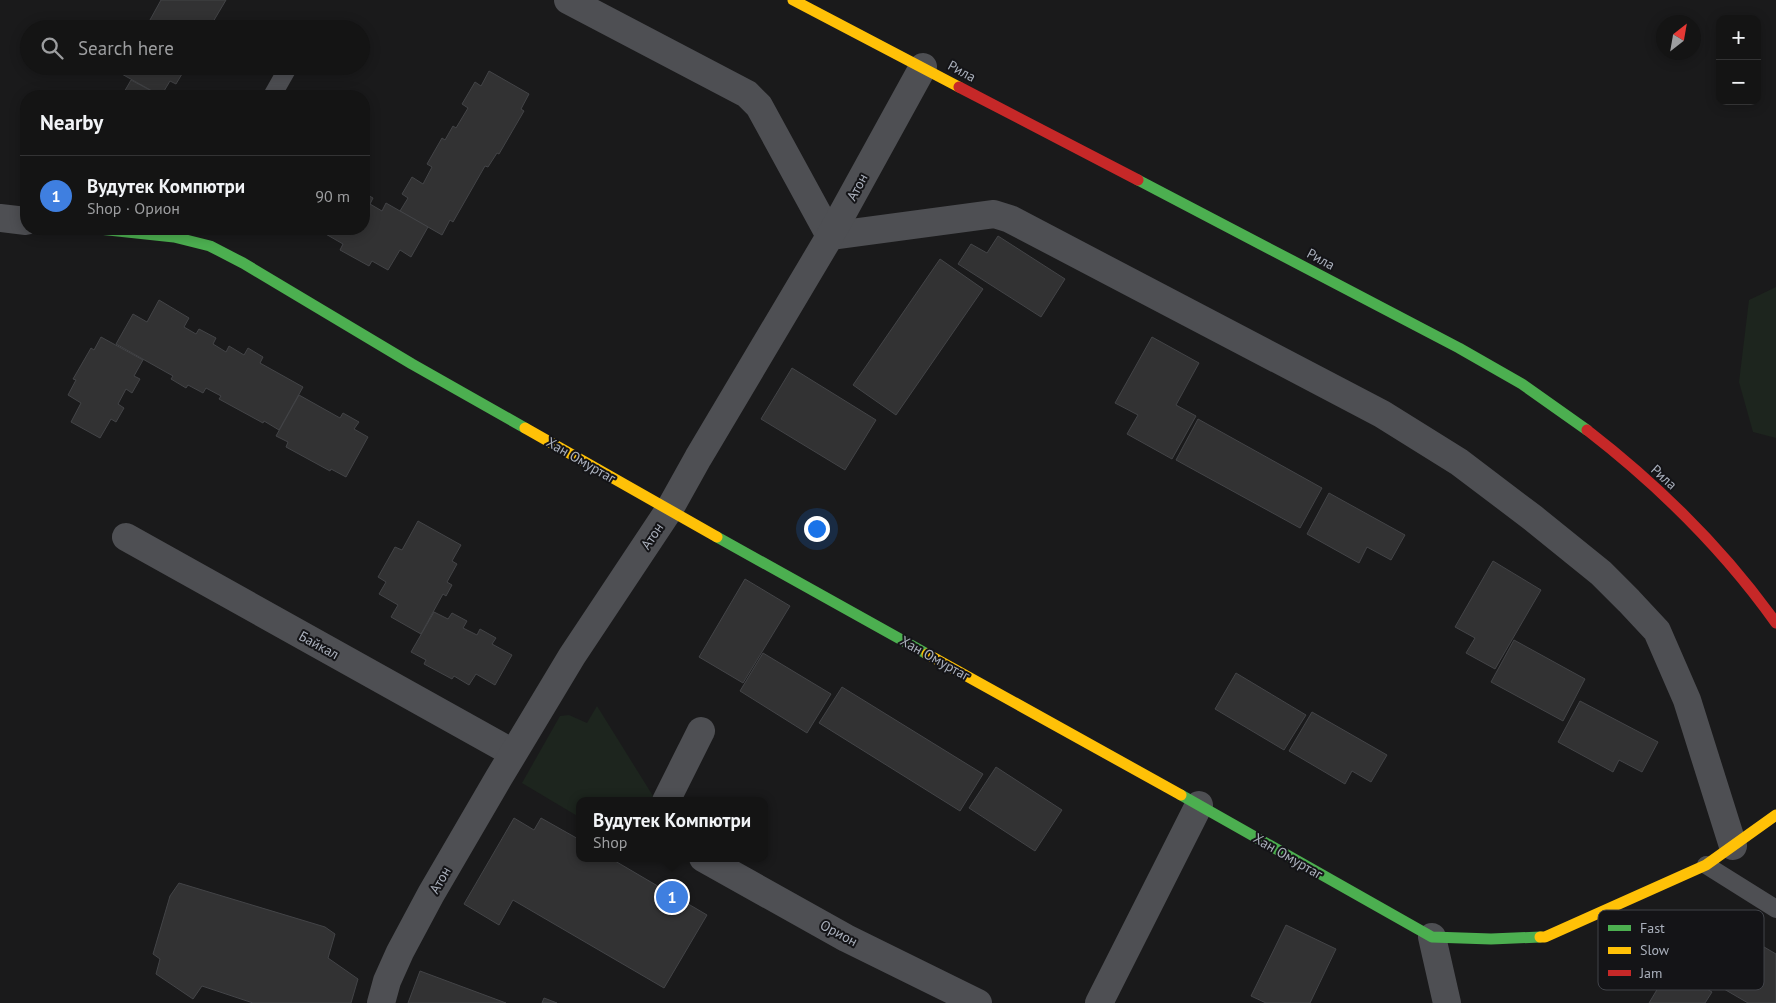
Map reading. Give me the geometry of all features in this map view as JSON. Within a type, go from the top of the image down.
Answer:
[{"type":"street","points":[[568,0],[747,94],[759,106],[830,236],[994,214],[1010,218],[1382,414],[1460,462],[1601,573],[1657,631],[1687,700],[1733,846]]},
{"type":"street","name":"Рила","points":[[793,0],[1459,348],[1522,384],[1571,418],[1662,494],[1742,579],[1776,623]]},
{"type":"street","name":"Атон","points":[[381,1003],[387,981],[400,952],[431,894],[572,656],[669,510],[830,236],[923,67]]},
{"type":"street","points":[[0,218],[20,220]]},
{"type":"street","name":"Хан Омуртаг","points":[[156,235],[174,237],[195,235],[210,246],[243,263],[412,364],[669,510],[1432,937],[1491,939],[1545,937],[1598,913]]},
{"type":"street","name":"Байкал","points":[[126,537],[513,753]]},
{"type":"street","points":[[668,797],[701,731]]},
{"type":"street","points":[[1099,1003],[1199,805]]},
{"type":"street","name":"Хан Омуртаг","points":[[1605,910],[1706,865],[1776,815]]},
{"type":"street","name":"Орион","points":[[710,862],[846,938],[978,1003]]},
{"type":"street","points":[[1432,937],[1447,1003]]},
{"type":"lane","points":[[275,90],[284,75]]},
{"type":"lane","points":[[1706,865],[1776,909]]},
{"type":"shaded area","points":[[1776,287],[1776,438],[1753,432],[1739,382],[1749,300]]},
{"type":"shaded area","points":[[597,706],[653,797],[576,797],[576,815],[522,783],[560,716],[569,715],[587,723]]},
{"type":"building","points":[[161,0],[226,0],[214,20],[150,20]]},
{"type":"building","points":[[489,71],[529,94],[521,109],[524,111],[499,154],[497,153],[488,167],[485,166],[453,222],[450,220],[442,235],[400,211],[408,198],[402,194],[412,177],[423,184],[432,167],[427,164],[442,138],[445,140],[453,126],[456,128],[468,108],[462,104],[475,82],[481,86]]},
{"type":"building","points":[[124,75],[181,75],[176,84],[170,81],[165,90],[150,90]]},
{"type":"building","points":[[131,80],[150,90],[125,90]]},
{"type":"building","points":[[386,203],[428,227],[411,257],[400,250],[388,270],[372,261],[369,266],[340,250],[343,244],[327,235],[370,235],[370,204],[382,211]]},
{"type":"building","points":[[998,236],[1065,279],[1041,317],[958,264],[971,244],[987,253]]},
{"type":"building","points":[[940,259],[983,289],[896,415],[853,385]]},
{"type":"building","points":[[159,300],[189,318],[184,327],[196,334],[199,329],[216,338],[213,344],[226,352],[229,346],[244,355],[248,348],[263,357],[260,363],[303,387],[279,430],[219,399],[221,396],[206,388],[203,393],[188,385],[186,388],[171,379],[173,376],[116,344],[133,314],[147,322]]},
{"type":"building","points":[[101,337],[143,360],[134,376],[140,379],[132,393],[126,389],[118,404],[124,408],[116,422],[111,419],[100,438],[71,422],[81,403],[68,395],[76,380],[73,379],[91,348],[94,350]]},
{"type":"building","points":[[1152,337],[1199,363],[1176,405],[1196,416],[1172,459],[1127,434],[1138,415],[1115,403]]},
{"type":"building","points":[[792,368],[876,420],[845,470],[761,419]]},
{"type":"building","points":[[299,395],[340,418],[343,413],[359,422],[354,429],[368,437],[346,477],[331,469],[330,471],[286,447],[288,442],[276,436]]},
{"type":"building","points":[[1198,419],[1322,488],[1300,528],[1176,460]]},
{"type":"building","points":[[1329,493],[1405,535],[1391,560],[1367,547],[1359,563],[1307,534]]},
{"type":"building","points":[[418,521],[461,545],[452,561],[457,564],[447,582],[452,585],[446,596],[443,594],[421,634],[391,617],[398,605],[379,594],[386,582],[378,577],[395,547],[402,550]]},
{"type":"building","points":[[1493,561],[1541,590],[1495,669],[1466,653],[1475,638],[1455,627]]},
{"type":"building","points":[[745,579],[790,606],[743,683],[699,657]]},
{"type":"building","points":[[434,612],[448,619],[452,613],[467,621],[463,628],[477,635],[480,629],[496,638],[492,644],[512,655],[495,685],[476,674],[469,685],[454,676],[452,679],[424,664],[426,660],[411,652]]},
{"type":"building","points":[[1514,640],[1585,679],[1563,721],[1491,682]]},
{"type":"building","points":[[763,653],[831,694],[807,733],[740,691]]},
{"type":"building","points":[[1236,673],[1306,715],[1284,750],[1215,709]]},
{"type":"building","points":[[842,687],[983,774],[960,811],[819,723]]},
{"type":"building","points":[[1580,701],[1658,742],[1642,772],[1619,760],[1613,772],[1558,742]]},
{"type":"building","points":[[1312,712],[1387,755],[1371,782],[1352,771],[1345,784],[1289,751]]},
{"type":"building","points":[[996,767],[1062,810],[1035,851],[969,808]]},
{"type":"building","points":[[514,818],[534,830],[541,818],[576,838],[576,862],[617,862],[707,915],[664,988],[513,900],[499,925],[464,904]]},
{"type":"building","points":[[179,883],[325,927],[335,934],[328,958],[358,979],[351,1003],[253,1003],[202,986],[193,999],[156,974],[160,959],[153,954],[170,896]]},
{"type":"building","points":[[1286,925],[1336,949],[1310,1003],[1266,1003],[1251,996]]},
{"type":"building","points":[[1764,947],[1776,954],[1776,1003],[1748,1003],[1726,990],[1764,990]]},
{"type":"building","points":[[420,971],[506,1003],[408,1003]]},
{"type":"building","points":[[1657,990],[1708,990],[1712,992],[1705,1003],[1649,1003]]},
{"type":"building","points":[[544,998],[557,1003],[542,1003]]},
{"type":"traffic: fast","points":[[1138,180],[1459,348],[1522,384],[1587,430]]},
{"type":"traffic: fast","points":[[155,235],[174,237],[210,246],[243,263],[412,364],[525,428]]},
{"type":"traffic: fast","points":[[717,537],[927,654]]},
{"type":"traffic: fast","points":[[1181,795],[1432,937],[1491,939],[1540,937]]},
{"type":"traffic: slow","points":[[793,0],[959,87]]},
{"type":"traffic: slow","points":[[525,428],[717,537]]},
{"type":"traffic: slow","points":[[927,654],[1181,795]]},
{"type":"traffic: slow","points":[[1605,910],[1706,865],[1776,815]]},
{"type":"traffic: slow","points":[[1540,937],[1545,937],[1598,913]]},
{"type":"traffic: jam","points":[[959,87],[1138,180]]},
{"type":"traffic: jam","points":[[1587,430],[1639,473],[1689,520],[1735,570],[1776,623]]},
{"type":"place","name":"Вудутек Компютри","points":[[672,897]]}]
